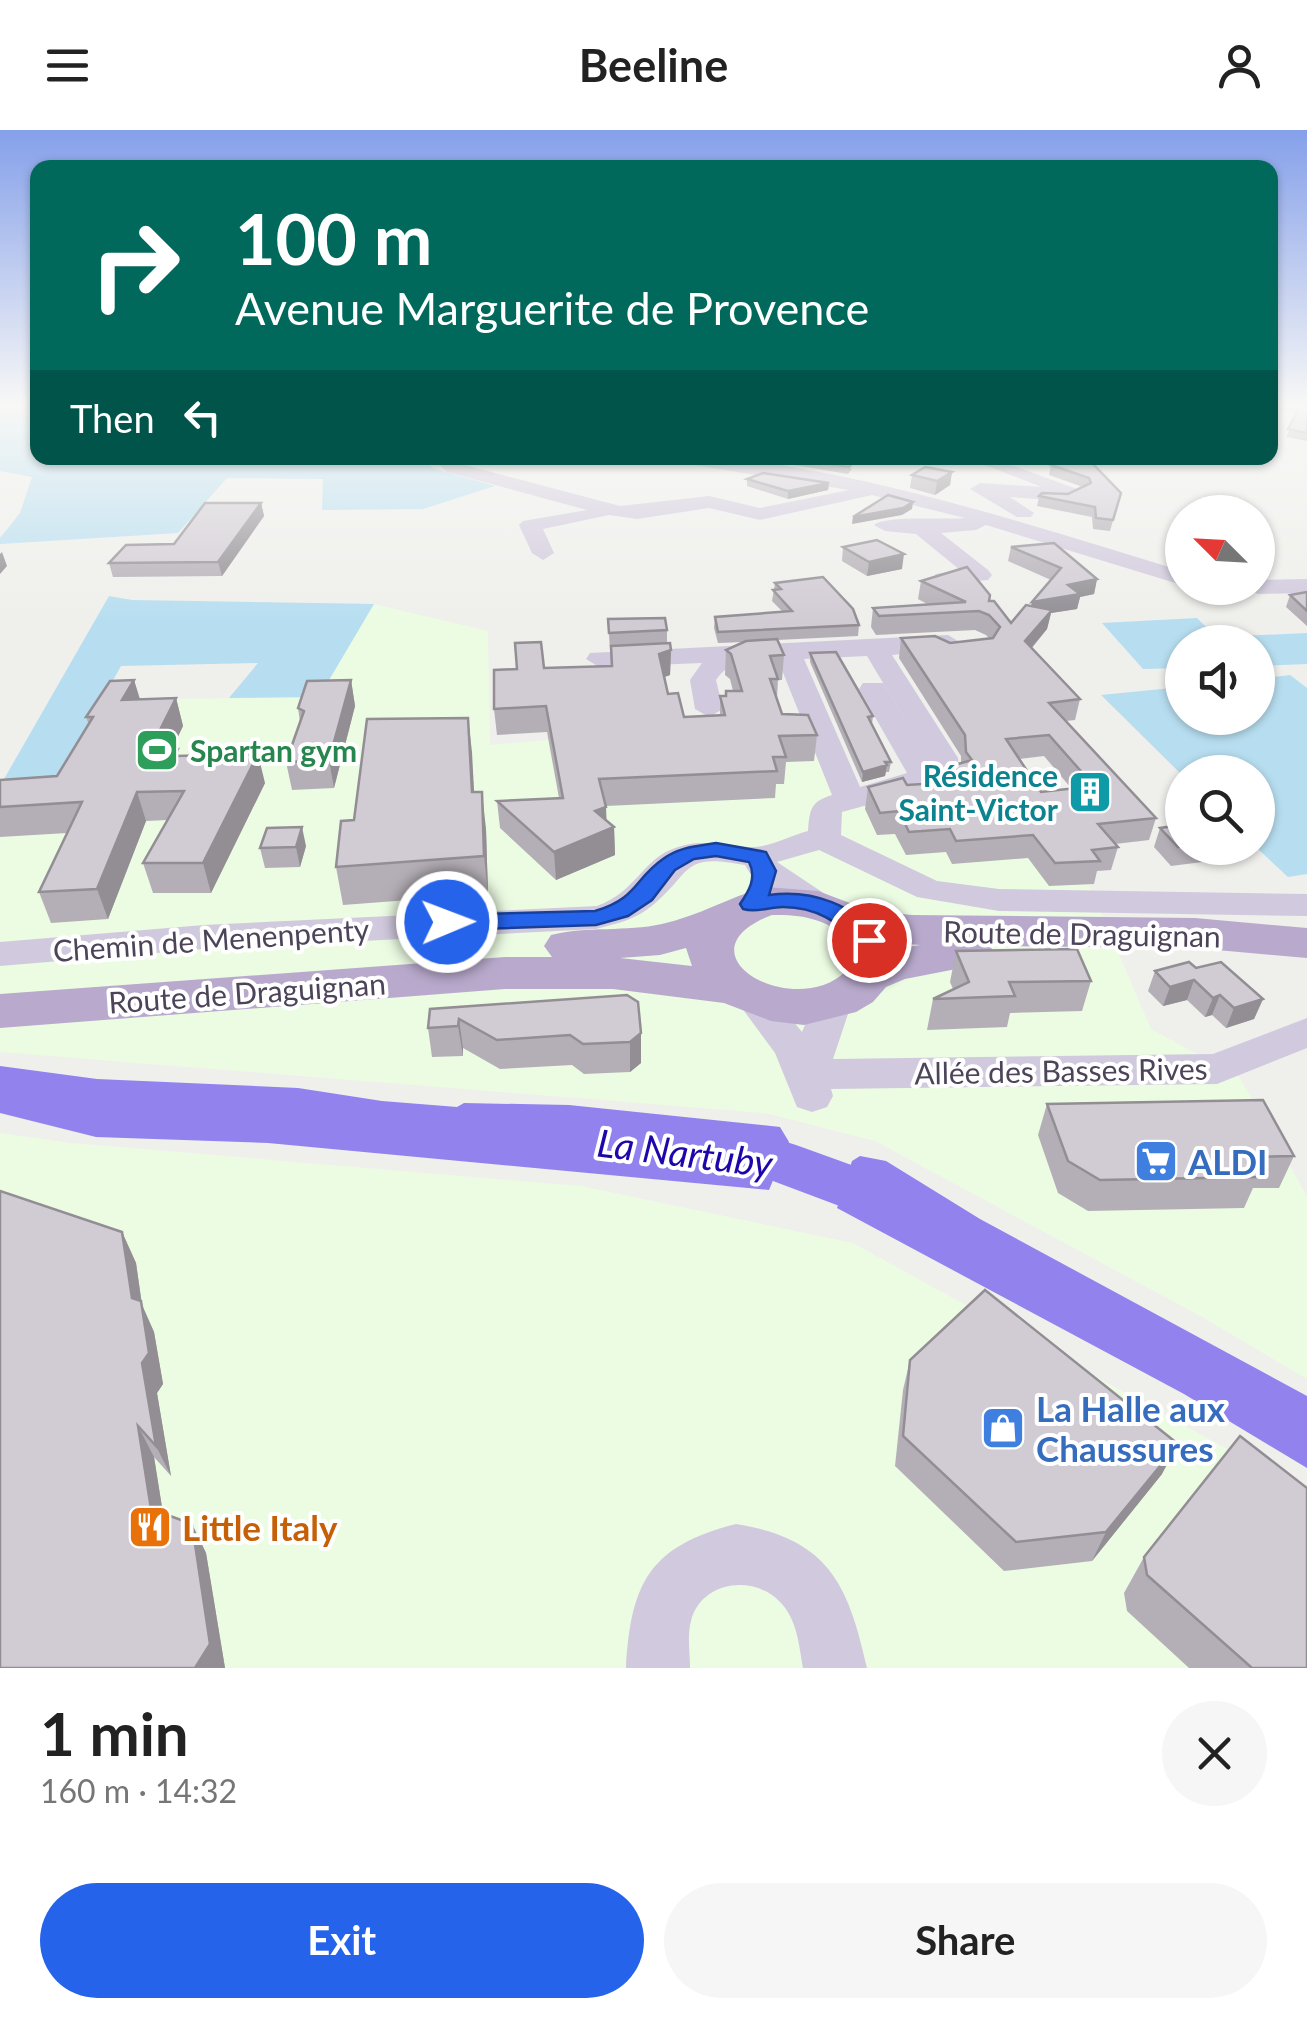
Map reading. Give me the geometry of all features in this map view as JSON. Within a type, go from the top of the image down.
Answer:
[{"type":"main road","points":[[748,889],[836,914],[869,940],[874,958],[851,989],[781,1006],[744,994],[716,973],[709,956],[710,938],[748,889]]},
{"type":"main road","name":"Route de Draguignan","points":[[0,984],[333,957],[660,940],[748,889]]},
{"type":"main road","name":"Route de Draguignan","points":[[836,914],[912,930],[1179,932],[1307,943]]},
{"type":"main road","name":"Route de Draguignan","points":[[851,989],[894,965],[968,952],[1122,951],[1307,964]]},
{"type":"main road","name":"Route de Draguignan","points":[[0,1011],[506,972],[613,973],[744,994]]},
{"type":"street","points":[[487,477],[620,512]]},
{"type":"street","points":[[814,477],[961,509],[1165,573]]},
{"type":"street","points":[[1031,477],[1075,492],[1064,495],[980,489],[1075,545]]},
{"type":"street","points":[[543,553],[530,524],[710,502],[760,514],[879,490]]},
{"type":"street","points":[[885,525],[922,528],[983,524],[1075,545]]},
{"type":"street","points":[[922,528],[980,575],[944,579]]},
{"type":"street","points":[[1275,587],[1307,586]]},
{"type":"street","points":[[599,659],[977,645]]},
{"type":"street","points":[[824,840],[826,807],[944,772],[943,758],[862,649]]},
{"type":"street","points":[[788,652],[849,798]]},
{"type":"street","points":[[709,709],[703,680],[714,664],[728,655]]},
{"type":"street","points":[[748,889],[809,840],[824,840],[905,880],[950,895],[998,900],[1307,905]]},
{"type":"street","name":"Chemin de Menenpenty","points":[[0,954],[447,922],[596,918],[620,911],[644,895],[668,865],[688,854],[716,850],[748,889]]},
{"type":"street","points":[[810,1085],[851,989]]},
{"type":"street","points":[[744,994],[774,1021],[810,1085]]},
{"type":"street","name":"Allée des Basses Rives","points":[[810,1085],[1217,1069],[1307,1032]]},
{"type":"street","points":[[658,1668],[657,1628],[669,1594],[692,1568],[724,1554],[758,1554],[795,1571],[822,1603],[834,1635],[835,1668]]},
{"type":"shaded area","points":[[32,477],[463,477],[495,486],[423,509],[322,510],[323,479],[227,478],[178,533],[0,544],[0,538],[20,513]]},
{"type":"shaded area","points":[[109,596],[132,600],[374,604],[319,697],[229,698],[258,663],[121,666],[102,700],[66,797],[0,786]]},
{"type":"shaded area","points":[[374,604],[488,631],[490,745],[816,716],[856,798],[1049,791],[1151,1029],[1239,1077],[1307,1196],[1307,1379],[1202,1317],[875,1141],[765,1113],[0,1052],[0,801],[102,700],[319,697]]},
{"type":"shaded area","points":[[1197,618],[1204,625],[1165,625],[1165,668],[1143,669],[1102,623]]},
{"type":"shaded area","points":[[1307,633],[1307,664],[1275,665],[1275,634]]},
{"type":"shaded area","points":[[1290,675],[1307,688],[1307,874],[1288,877],[1275,865],[1275,755],[1165,755],[1165,758],[1101,695],[1165,689],[1165,735],[1275,735],[1275,677]]},
{"type":"shaded area","points":[[0,1133],[71,1143],[581,1186],[853,1243],[1307,1493],[1307,1668],[0,1668]]},
{"type":"water","points":[[0,1066],[97,1079],[298,1088],[457,1107],[464,1103],[569,1105],[780,1127],[789,1142],[769,1190],[268,1143],[96,1137],[0,1113]]},
{"type":"water","points":[[860,1156],[886,1161],[980,1219],[1307,1396],[1307,1468],[1184,1394],[837,1208],[852,1161]]},
{"type":"building","points":[[788,477],[829,483],[788,491],[747,479]]},
{"type":"building","points":[[1085,477],[1105,477],[1121,493],[1113,520],[1096,518],[1095,507],[1039,496],[1068,494],[1091,483]]},
{"type":"building","points":[[888,495],[913,502],[903,508],[853,517]]},
{"type":"building","points":[[205,503],[261,503],[218,562],[109,563],[126,545],[174,544]]},
{"type":"building","points":[[877,540],[904,554],[869,562],[843,547]]},
{"type":"building","points":[[1054,543],[1097,579],[1068,585],[1080,594],[1032,602],[1061,568],[1011,547]]},
{"type":"building","points":[[967,567],[990,595],[989,601],[994,601],[1011,623],[1026,605],[1052,610],[1025,641],[1080,699],[1049,703],[1156,818],[1098,824],[1118,847],[1092,850],[1100,861],[1055,863],[1033,835],[956,841],[950,829],[909,832],[899,811],[880,813],[868,787],[903,778],[907,785],[972,781],[951,766],[972,760],[966,752],[965,735],[901,638],[935,636],[950,643],[993,638],[1000,627],[979,611],[879,616],[873,608],[966,602],[921,581]],"holes":[[[1049,735],[1094,786],[1041,792],[1006,739]]]},
{"type":"building","points":[[823,577],[853,609],[859,625],[718,632],[715,617],[792,611],[773,590],[781,589],[775,583]]},
{"type":"building","points":[[1307,592],[1307,611],[1290,595]]},
{"type":"building","points":[[665,618],[667,630],[609,633],[608,619]]},
{"type":"building","points":[[777,639],[784,655],[770,656],[778,679],[770,679],[782,714],[808,715],[817,735],[779,736],[786,757],[773,757],[777,771],[599,779],[606,807],[595,811],[614,827],[554,852],[497,801],[563,798],[546,706],[494,709],[494,670],[517,669],[515,643],[541,642],[544,668],[612,666],[611,646],[670,643],[671,650],[659,654],[668,694],[678,693],[684,717],[725,715],[720,696],[726,696],[726,691],[742,691],[731,654],[726,650],[746,641]]},
{"type":"building","points":[[836,652],[873,716],[868,717],[891,762],[885,762],[887,765],[863,772],[810,653]]},
{"type":"building","points":[[134,680],[122,700],[176,698],[150,750],[178,749],[175,756],[258,754],[203,863],[143,863],[184,791],[137,792],[97,889],[39,892],[82,802],[0,807],[0,780],[57,776],[93,717],[86,717],[110,681]]},
{"type":"building","points":[[351,680],[329,760],[286,762],[304,711],[298,708],[307,681]]},
{"type":"building","points":[[468,718],[472,792],[482,792],[484,856],[336,867],[341,821],[354,820],[367,719]]},
{"type":"building","points":[[302,827],[296,847],[260,848],[267,828]]},
{"type":"building","points":[[1077,949],[1091,981],[1009,982],[1015,996],[933,999],[969,982],[956,951]]},
{"type":"building","points":[[1189,962],[1196,968],[1221,962],[1263,999],[1234,1008],[1220,995],[1213,998],[1194,980],[1170,987],[1155,971]]},
{"type":"building","points":[[627,995],[638,1002],[641,1033],[630,1042],[583,1044],[570,1035],[497,1040],[459,1019],[458,1026],[428,1028],[430,1009]]},
{"type":"building","points":[[1263,1100],[1294,1156],[1248,1157],[1259,1177],[1100,1180],[1068,1161],[1047,1104]]},
{"type":"building","points":[[0,1191],[122,1232],[132,1298],[141,1301],[149,1353],[142,1363],[156,1446],[138,1426],[151,1509],[192,1524],[210,1644],[195,1668],[0,1668]]},
{"type":"building","name":"La Halle aux Chaussures","points":[[985,1290],[1178,1444],[1106,1532],[1016,1542],[903,1436],[910,1360]]},
{"type":"building","points":[[1240,1436],[1307,1488],[1307,1668],[1252,1668],[1147,1575],[1144,1557]]},
{"type":"waterway","name":"La Nartuby","points":[[727,1155],[777,1160],[898,1205]]},
{"type":"place","name":"Spartan gym","points":[[157,750]]},
{"type":"place","name":"Résidence Saint-Victor","points":[[1090,792]]},
{"type":"place","name":"ALDI","points":[[1156,1161]]},
{"type":"place","name":"La Halle aux Chaussures","points":[[1003,1428]]},
{"type":"place","name":"Little Italy","points":[[150,1527]]},
{"type":"route","points":[[447,922],[596,918],[620,911],[644,895],[668,865],[688,854],[716,850],[758,856],[765,871],[760,892],[751,904],[782,900],[816,904],[856,924],[869,940]]}]
